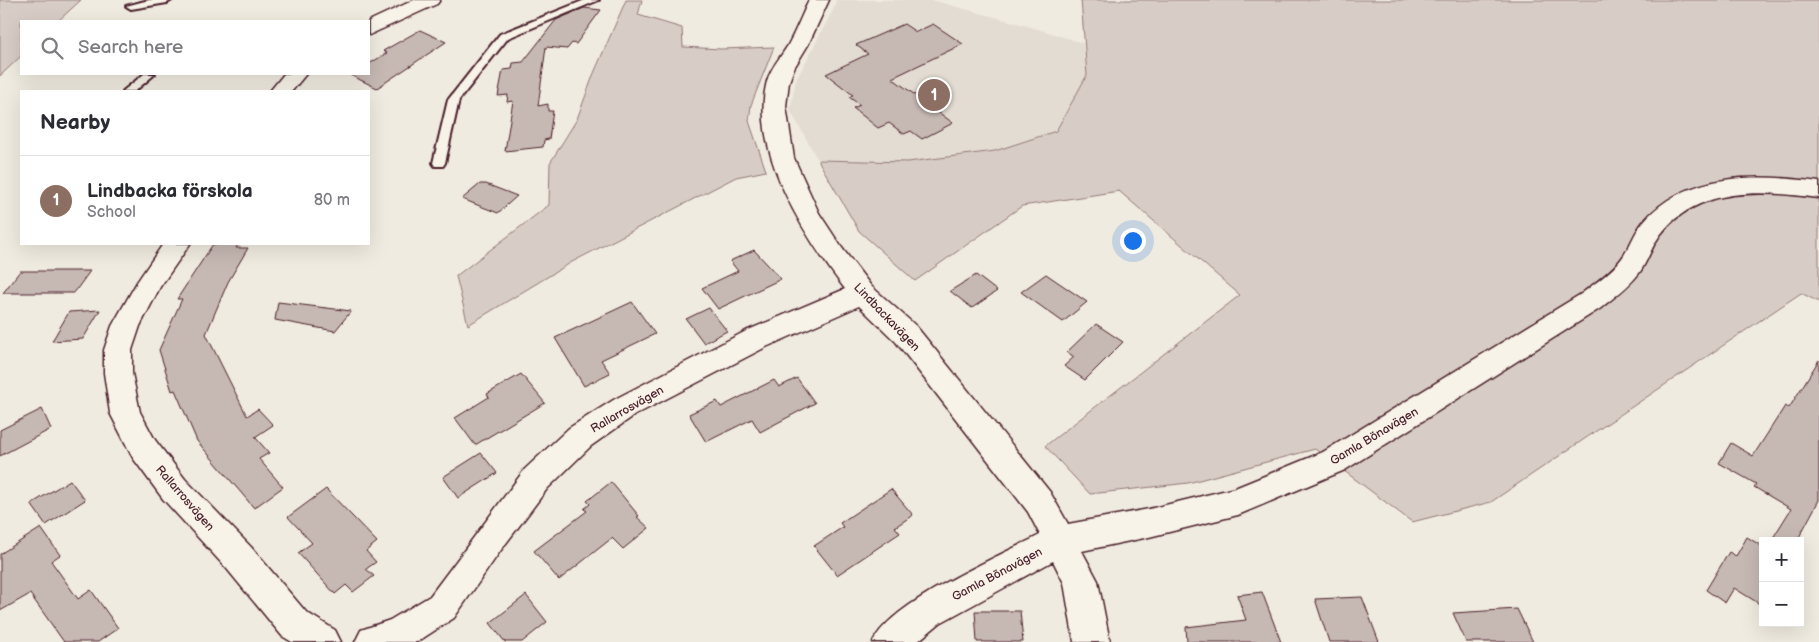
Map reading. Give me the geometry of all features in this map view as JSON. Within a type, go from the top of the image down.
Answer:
[{"type":"street","points":[[370,28],[429,0]]},
{"type":"street","name":"Lindbackavägen","points":[[819,0],[798,45],[783,68],[774,106],[782,158],[807,214],[833,255],[862,293],[906,334],[1039,502],[1061,540],[1081,581],[1092,642]]},
{"type":"street","points":[[282,90],[294,75]]},
{"type":"street","name":"Gamla Bönavägen","points":[[891,642],[928,611],[1061,540],[1149,523],[1238,501],[1334,462],[1591,301],[1627,270],[1652,228],[1679,202],[1708,190],[1734,186],[1790,186],[1819,190]]},
{"type":"street","name":"Rallarrosvägen","points":[[176,245],[150,282],[126,326],[118,350],[118,373],[125,413],[144,449],[174,489],[239,558],[294,624],[323,642]]},
{"type":"street","name":"Rallarrosvägen","points":[[373,642],[399,634],[442,607],[489,540],[536,479],[580,436],[625,407],[756,339],[862,293]]},
{"type":"lane","points":[[131,6],[167,0]]},
{"type":"lane","points":[[439,163],[454,100],[504,36],[594,0]]},
{"type":"lane","points":[[129,90],[149,75]]},
{"type":"shaded area","points":[[0,0],[81,0],[59,20],[20,20],[20,57],[0,76]]},
{"type":"shaded area","points":[[626,0],[642,0],[638,15],[682,28],[683,47],[721,49],[774,47],[751,105],[749,121],[766,171],[736,177],[572,262],[468,325],[456,276],[549,205],[550,163],[577,119],[594,73]]},
{"type":"shaded area","points":[[836,0],[932,0],[1028,26],[1083,43],[1087,75],[1056,131],[995,151],[908,162],[818,160],[790,110],[796,80],[834,8]]},
{"type":"shaded area","points":[[1081,0],[1819,0],[1819,302],[1801,293],[1491,502],[1412,522],[1315,449],[1188,483],[1090,494],[1045,446],[1240,295],[1119,191],[1022,206],[915,281],[859,231],[818,160],[908,162],[995,151],[1056,131],[1087,75]]},
{"type":"building","points":[[584,8],[601,10],[576,44],[572,43],[567,49],[546,47],[538,106],[548,104],[548,111],[553,111],[549,139],[544,140],[543,147],[505,151],[513,101],[507,102],[508,95],[498,96],[503,70],[512,69],[513,63],[523,62],[556,20]]},
{"type":"building","points":[[904,24],[916,32],[933,24],[963,44],[892,78],[953,123],[922,139],[911,131],[904,134],[889,123],[878,128],[853,108],[860,105],[849,97],[853,95],[826,74],[868,54],[856,45]]},
{"type":"building","points":[[420,30],[446,42],[377,88],[350,75],[370,75],[370,63],[387,53],[383,51]]},
{"type":"building","points":[[480,184],[486,184],[517,196],[498,213],[462,199]]},
{"type":"building","points":[[212,245],[238,245],[236,248],[248,248],[228,282],[206,334],[247,416],[258,409],[273,425],[255,437],[269,453],[259,459],[283,487],[254,508],[197,441],[175,390],[172,391],[159,350],[182,299],[177,299]]},
{"type":"building","points":[[754,250],[781,279],[718,309],[702,288],[738,271],[730,261]]},
{"type":"building","points":[[20,271],[90,271],[74,293],[3,293]]},
{"type":"building","points":[[1046,274],[1087,302],[1063,322],[1021,292]]},
{"type":"building","points":[[976,275],[997,291],[972,308],[950,291]]},
{"type":"building","points":[[278,302],[351,311],[335,331],[275,320]]},
{"type":"building","points":[[632,302],[655,334],[601,360],[610,373],[584,386],[555,338]]},
{"type":"building","points":[[709,308],[727,331],[704,343],[686,319]]},
{"type":"building","points":[[100,310],[83,339],[52,341],[69,312]]},
{"type":"building","points":[[1096,324],[1123,342],[1085,380],[1064,366],[1074,357],[1067,352]]},
{"type":"building","points":[[1819,360],[1819,500],[1799,537],[1774,537],[1791,509],[1754,487],[1756,484],[1719,463],[1731,443],[1753,456],[1785,406],[1789,408]]},
{"type":"building","points":[[521,374],[545,403],[475,445],[455,418],[489,397],[487,394]]},
{"type":"building","points":[[797,378],[815,403],[760,432],[752,419],[706,442],[689,414],[717,401],[721,407],[774,380],[779,387]]},
{"type":"building","points":[[42,409],[51,429],[0,456],[0,430]]},
{"type":"building","points":[[481,453],[497,473],[458,498],[443,477]]},
{"type":"building","points":[[70,480],[85,500],[46,525],[31,504]]},
{"type":"building","points":[[611,482],[639,516],[637,517],[649,528],[623,549],[612,538],[559,580],[534,551],[587,511],[584,509],[590,504],[587,501]]},
{"type":"building","points":[[326,489],[377,542],[366,551],[376,562],[366,569],[374,576],[353,592],[346,585],[335,594],[298,553],[312,543],[288,517]]},
{"type":"building","points":[[891,489],[913,515],[895,527],[900,533],[837,575],[814,546],[843,527],[840,523]]},
{"type":"building","points":[[41,528],[60,555],[51,561],[78,599],[91,590],[118,628],[98,642],[64,642],[30,594],[0,611],[0,554]]},
{"type":"building","points":[[1747,537],[1759,544],[1759,604],[1734,588],[1725,603],[1706,590],[1729,552],[1736,556]]},
{"type":"building","points":[[1262,592],[1281,642],[1187,642],[1186,627],[1246,620],[1237,595]]},
{"type":"building","points":[[526,595],[547,622],[522,642],[505,642],[490,623]]},
{"type":"building","points":[[1362,597],[1379,642],[1329,642],[1315,599]]},
{"type":"building","points":[[1517,609],[1533,642],[1466,642],[1453,613]]},
{"type":"building","points":[[975,611],[1020,611],[1023,642],[977,642]]},
{"type":"place","name":"Lindbacka förskola","points":[[934,95]]}]
